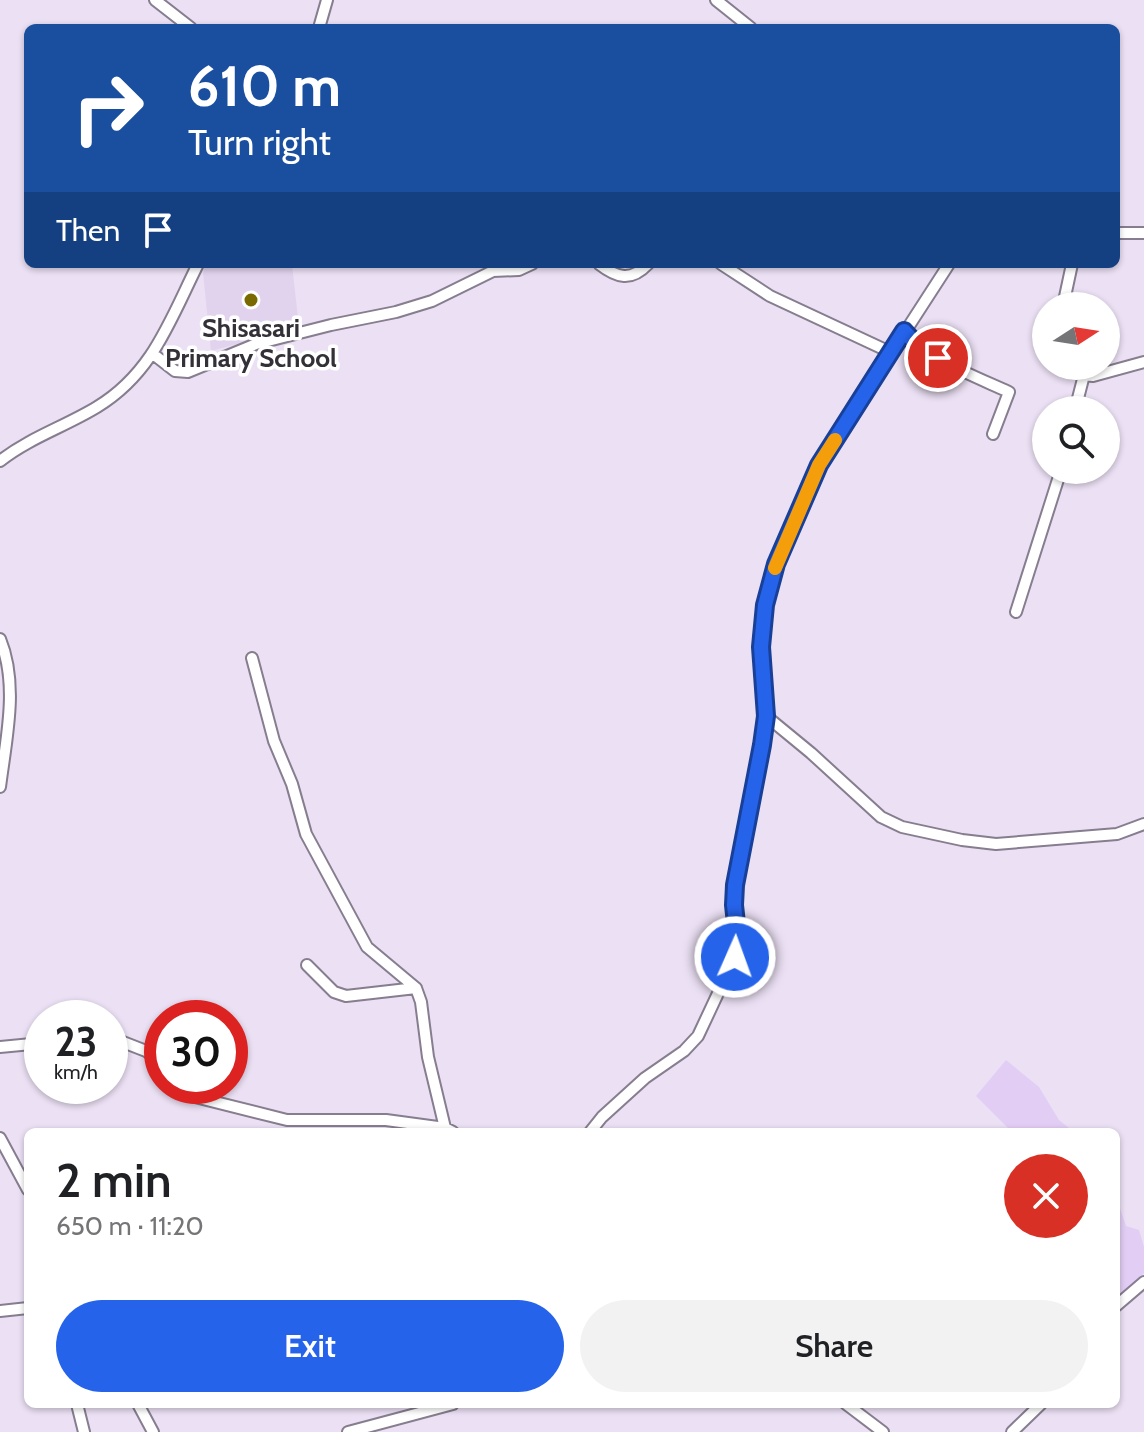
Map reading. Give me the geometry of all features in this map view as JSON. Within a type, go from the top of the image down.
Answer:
[{"type":"street","points":[[155,0],[186,24]]},
{"type":"street","points":[[320,24],[327,0]]},
{"type":"street","points":[[716,0],[746,24]]},
{"type":"street","points":[[1120,233],[1144,233]]},
{"type":"street","points":[[0,461],[120,392],[153,354],[196,268]]},
{"type":"street","points":[[153,354],[175,371],[188,372],[256,344],[432,301],[486,273],[525,268]]},
{"type":"street","points":[[605,268],[626,278],[644,268]]},
{"type":"street","points":[[727,268],[770,296],[890,352]]},
{"type":"street","points":[[593,1128],[645,1078],[684,1051],[698,1036],[735,957],[738,942],[734,905],[737,872],[766,716],[761,647],[765,605],[779,556],[819,465],[946,268]]},
{"type":"street","points":[[1066,292],[1071,268]]},
{"type":"street","points":[[904,331],[917,345],[938,358],[1009,392],[993,434]]},
{"type":"street","points":[[1120,369],[1144,362]]},
{"type":"street","points":[[1016,612],[1057,484]]},
{"type":"street","points":[[0,639],[9,671],[10,709],[0,787]]},
{"type":"street","points":[[252,658],[274,741],[292,784],[306,834],[367,947],[416,988],[421,1002],[428,1057],[446,1128]]},
{"type":"street","points":[[766,716],[881,817],[902,827],[996,844],[1117,834],[1144,824]]},
{"type":"street","points":[[307,965],[334,992],[346,996],[416,988]]},
{"type":"street","points":[[0,1047],[24,1045]]},
{"type":"street","points":[[223,1104],[287,1120],[386,1120],[430,1128]]},
{"type":"street","points":[[0,1138],[24,1183]]},
{"type":"street","points":[[1120,1303],[1144,1282]]},
{"type":"street","points":[[0,1311],[24,1308]]},
{"type":"street","points":[[78,1408],[84,1432]]},
{"type":"street","points":[[140,1408],[153,1432]]},
{"type":"street","points":[[348,1432],[438,1408]]},
{"type":"street","points":[[851,1408],[883,1432]]},
{"type":"street","points":[[1012,1432],[1037,1408]]},
{"type":"shaded area","name":"Shisasari Primary School","points":[[205,268],[292,268],[299,327],[211,351]]},
{"type":"shaded area","points":[[1006,1060],[1039,1087],[1059,1120],[1069,1128],[1008,1128],[976,1096]]},
{"type":"shaded area","points":[[1120,1209],[1126,1226],[1139,1230],[1144,1247],[1144,1273],[1120,1296]]},
{"type":"slow traffic","points":[[775,568],[819,465],[835,440]]},
{"type":"place","name":"Shisasari Primary School","points":[[251,300]]},
{"type":"route","points":[[735,957],[738,942],[734,905],[738,859],[766,716],[761,647],[765,605],[779,556],[819,465],[904,331],[917,345],[938,358]]}]
